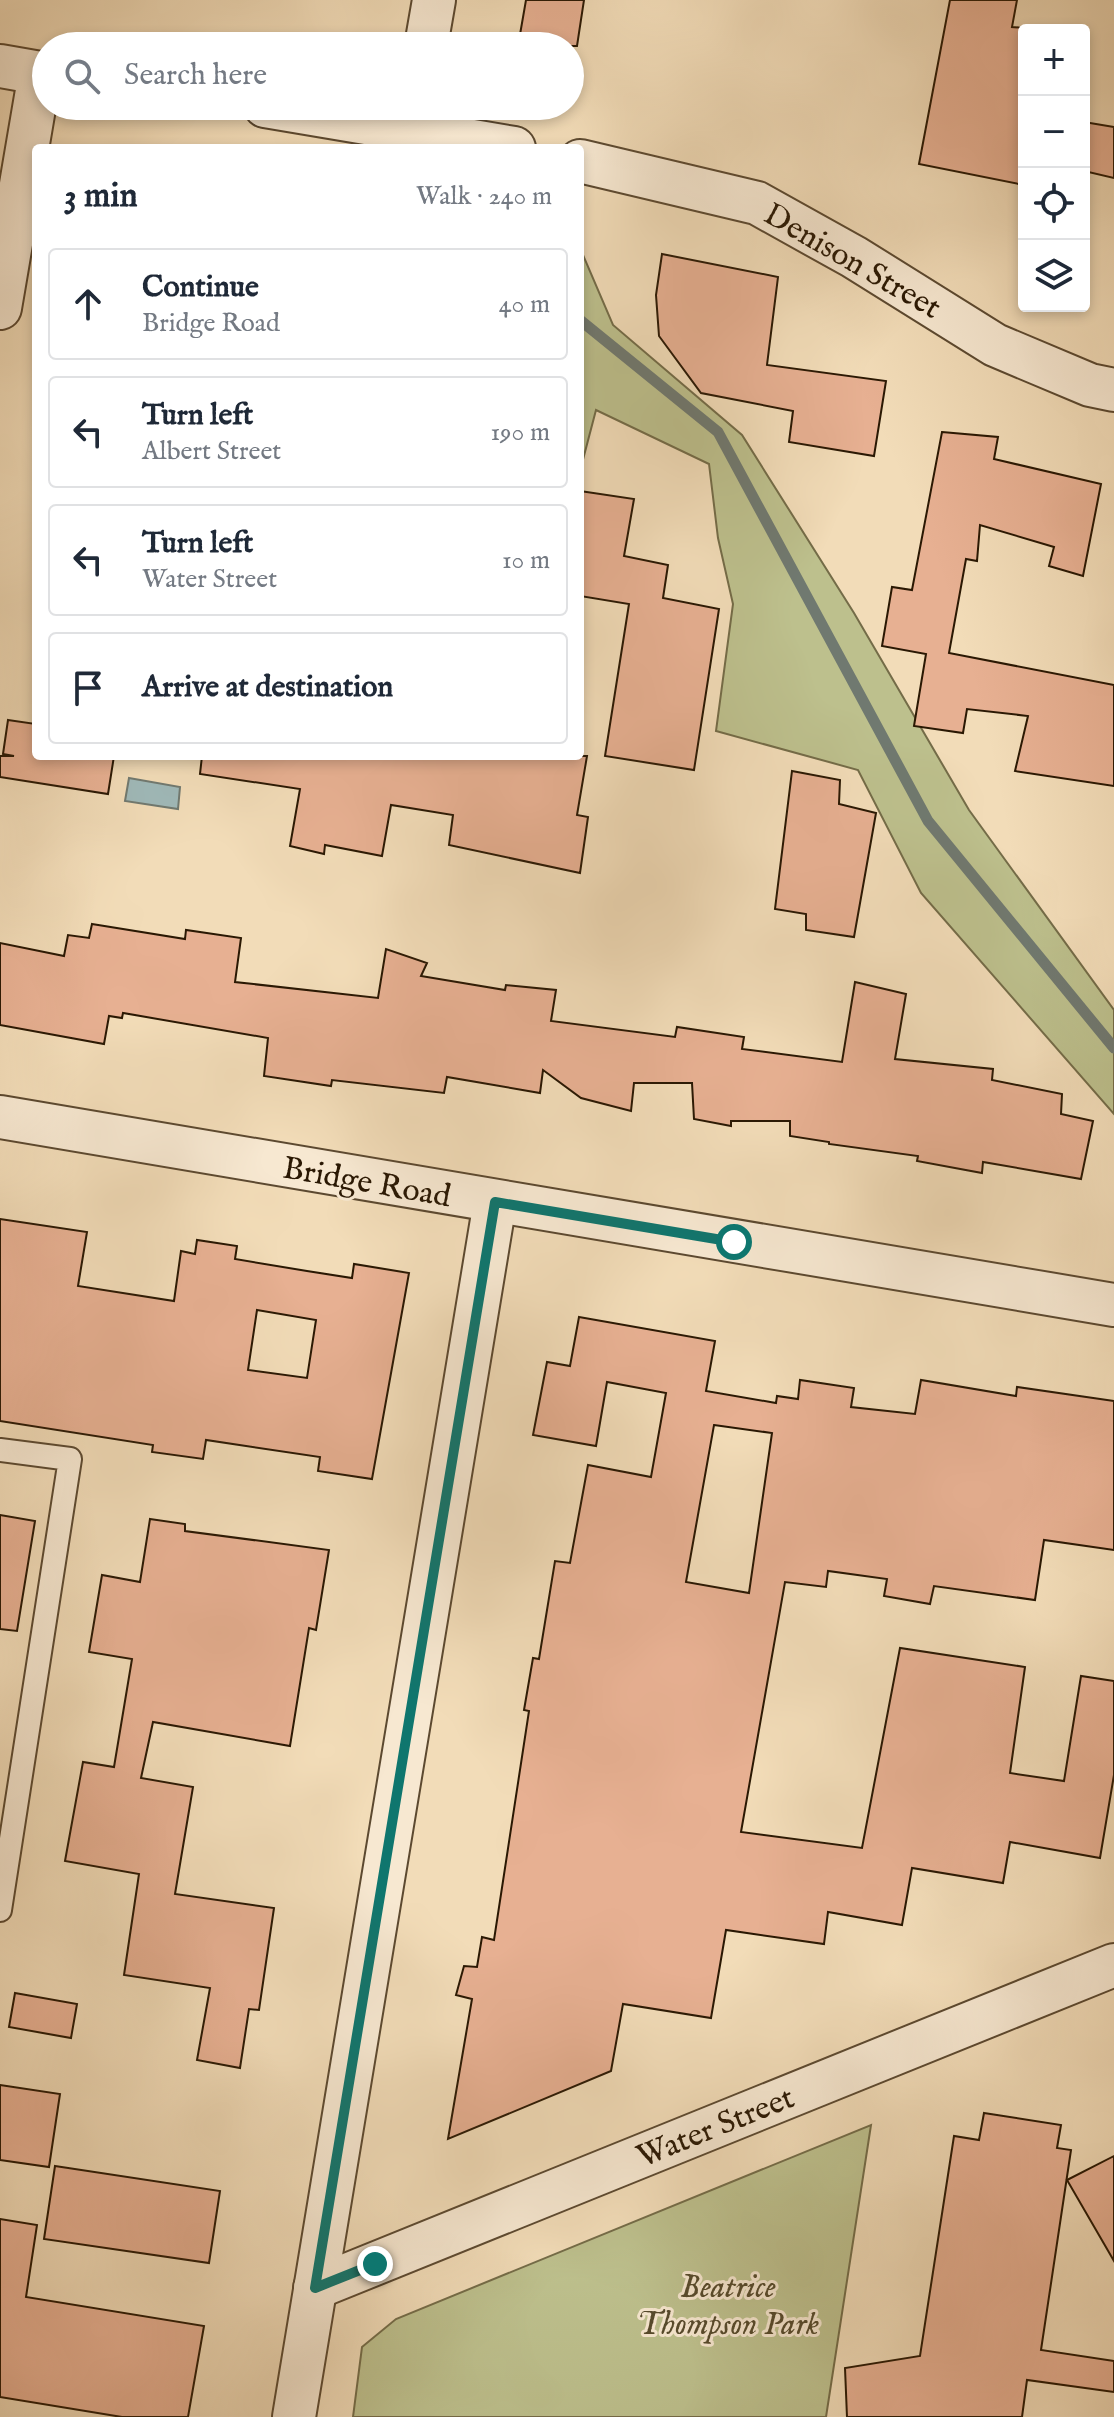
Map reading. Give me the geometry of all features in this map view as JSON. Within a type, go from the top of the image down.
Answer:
[{"type":"street","points":[[428,32],[434,0]]},
{"type":"street","points":[[0,66],[32,71]]},
{"type":"street","points":[[0,308],[34,120]]},
{"type":"street","points":[[424,120],[501,144]]},
{"type":"street","name":"Denison Street","points":[[584,162],[757,203],[854,257],[995,345],[1090,385],[1114,390]]},
{"type":"street","name":"Bridge Road","points":[[0,1117],[1114,1305]]},
{"type":"street","points":[[294,2417],[495,1202]]},
{"type":"street","name":"Water Street","points":[[315,2288],[1114,1965]]},
{"type":"lane","points":[[0,1450],[70,1459],[0,1910]]},
{"type":"green space","points":[[584,257],[613,325],[742,435],[854,613],[969,810],[1114,1010],[1114,1114],[921,893],[858,770],[716,731],[733,604],[718,538],[709,464],[596,410],[584,456]]},
{"type":"green space","name":"Beatrice Thompson Park","points":[[871,2125],[826,2417],[353,2417],[362,2347],[396,2319]]},
{"type":"water","points":[[129,778],[180,787],[178,809],[125,801]]},
{"type":"building","points":[[526,0],[584,0],[579,32],[520,32]]},
{"type":"building","points":[[950,0],[1017,0],[1012,27],[1018,28],[1018,184],[919,164]]},
{"type":"building","points":[[1090,123],[1114,127],[1114,178],[1090,172]]},
{"type":"building","points":[[662,254],[778,277],[767,365],[886,381],[874,456],[789,442],[793,411],[701,393],[659,336],[656,295]]},
{"type":"building","points":[[942,432],[998,437],[994,459],[1101,484],[1083,576],[1049,566],[1054,547],[980,525],[977,561],[966,559],[949,653],[1114,685],[1114,786],[1015,771],[1028,716],[967,709],[963,733],[914,726],[926,654],[882,646],[892,587],[912,590]]},
{"type":"building","points":[[584,492],[634,499],[624,556],[668,565],[663,598],[719,609],[694,770],[605,756],[629,604],[584,597]]},
{"type":"building","points":[[8,720],[32,723],[32,760],[113,760],[108,794],[0,777],[0,756],[14,756],[3,754]]},
{"type":"building","points":[[587,756],[577,815],[588,817],[580,873],[449,845],[453,815],[391,805],[382,856],[325,845],[324,854],[290,846],[300,789],[200,774],[202,760],[584,760]]},
{"type":"building","points":[[792,771],[840,780],[839,804],[876,813],[854,937],[806,930],[806,914],[775,909]]},
{"type":"building","points":[[92,924],[185,939],[186,930],[241,938],[235,982],[378,998],[386,949],[427,963],[421,976],[505,990],[506,985],[556,990],[551,1021],[675,1037],[677,1027],[744,1037],[742,1049],[842,1062],[855,982],[906,994],[895,1059],[993,1069],[992,1080],[1062,1094],[1061,1114],[1093,1121],[1081,1179],[983,1162],[982,1173],[917,1161],[918,1156],[829,1144],[790,1136],[790,1121],[731,1121],[731,1126],[694,1119],[692,1083],[634,1083],[631,1111],[581,1098],[543,1070],[540,1093],[447,1077],[444,1093],[332,1080],[331,1086],[264,1076],[268,1038],[123,1013],[122,1018],[109,1016],[104,1044],[0,1025],[0,943],[64,956],[68,935],[89,938]]},
{"type":"building","points":[[0,1219],[87,1232],[78,1286],[174,1301],[181,1251],[195,1254],[197,1240],[237,1246],[235,1259],[307,1271],[352,1278],[354,1264],[409,1273],[372,1479],[318,1471],[320,1457],[206,1440],[203,1459],[152,1452],[153,1445],[0,1421]],"holes":[[[257,1310],[316,1320],[307,1378],[248,1370]]]},
{"type":"building","points":[[579,1317],[715,1341],[706,1391],[776,1403],[777,1396],[798,1399],[800,1380],[854,1388],[851,1407],[915,1414],[921,1380],[1016,1396],[1017,1387],[1114,1401],[1114,1550],[1044,1540],[1035,1600],[934,1586],[930,1604],[884,1596],[887,1579],[828,1571],[826,1587],[785,1582],[741,1832],[862,1848],[900,1648],[1025,1667],[1010,1773],[1064,1781],[1081,1676],[1114,1681],[1114,1775],[1100,1858],[1010,1842],[1003,1883],[912,1868],[902,1925],[828,1912],[824,1944],[726,1930],[711,2018],[623,2004],[611,2071],[448,2139],[472,1999],[456,1995],[464,1966],[477,1967],[482,1937],[494,1940],[529,1711],[524,1710],[533,1658],[539,1659],[555,1561],[570,1563],[588,1465],[651,1477],[666,1393],[607,1382],[596,1446],[533,1435],[547,1362],[570,1366]],"holes":[[[714,1425],[772,1433],[749,1593],[686,1582]]]},
{"type":"building","points":[[0,1515],[35,1521],[17,1631],[0,1629]]},
{"type":"building","points":[[150,1519],[185,1524],[185,1531],[329,1550],[316,1630],[309,1628],[290,1746],[153,1722],[141,1778],[193,1787],[175,1894],[274,1908],[259,2010],[249,2009],[240,2068],[197,2060],[210,1988],[124,1975],[139,1874],[65,1861],[83,1762],[114,1767],[132,1659],[89,1652],[102,1575],[140,1582]]},
{"type":"building","points":[[15,1993],[77,2004],[71,2038],[9,2027]]},
{"type":"building","points":[[0,2085],[60,2094],[49,2167],[0,2160]]},
{"type":"building","points":[[984,2113],[1061,2125],[1057,2148],[1071,2150],[1041,2350],[1114,2361],[1114,2392],[1027,2380],[1022,2417],[847,2417],[845,2368],[920,2356],[954,2136],[979,2140]]},
{"type":"building","points":[[1114,2156],[1114,2261],[1067,2180]]},
{"type":"building","points":[[55,2166],[220,2191],[209,2263],[44,2239]]},
{"type":"building","points":[[0,2219],[37,2225],[26,2297],[204,2326],[188,2417],[122,2417],[0,2397]]},
{"type":"waterway","points":[[584,323],[718,432],[928,821],[1114,1048]]},
{"type":"route","points":[[375,2264],[315,2288],[495,1202],[734,1242]]}]
